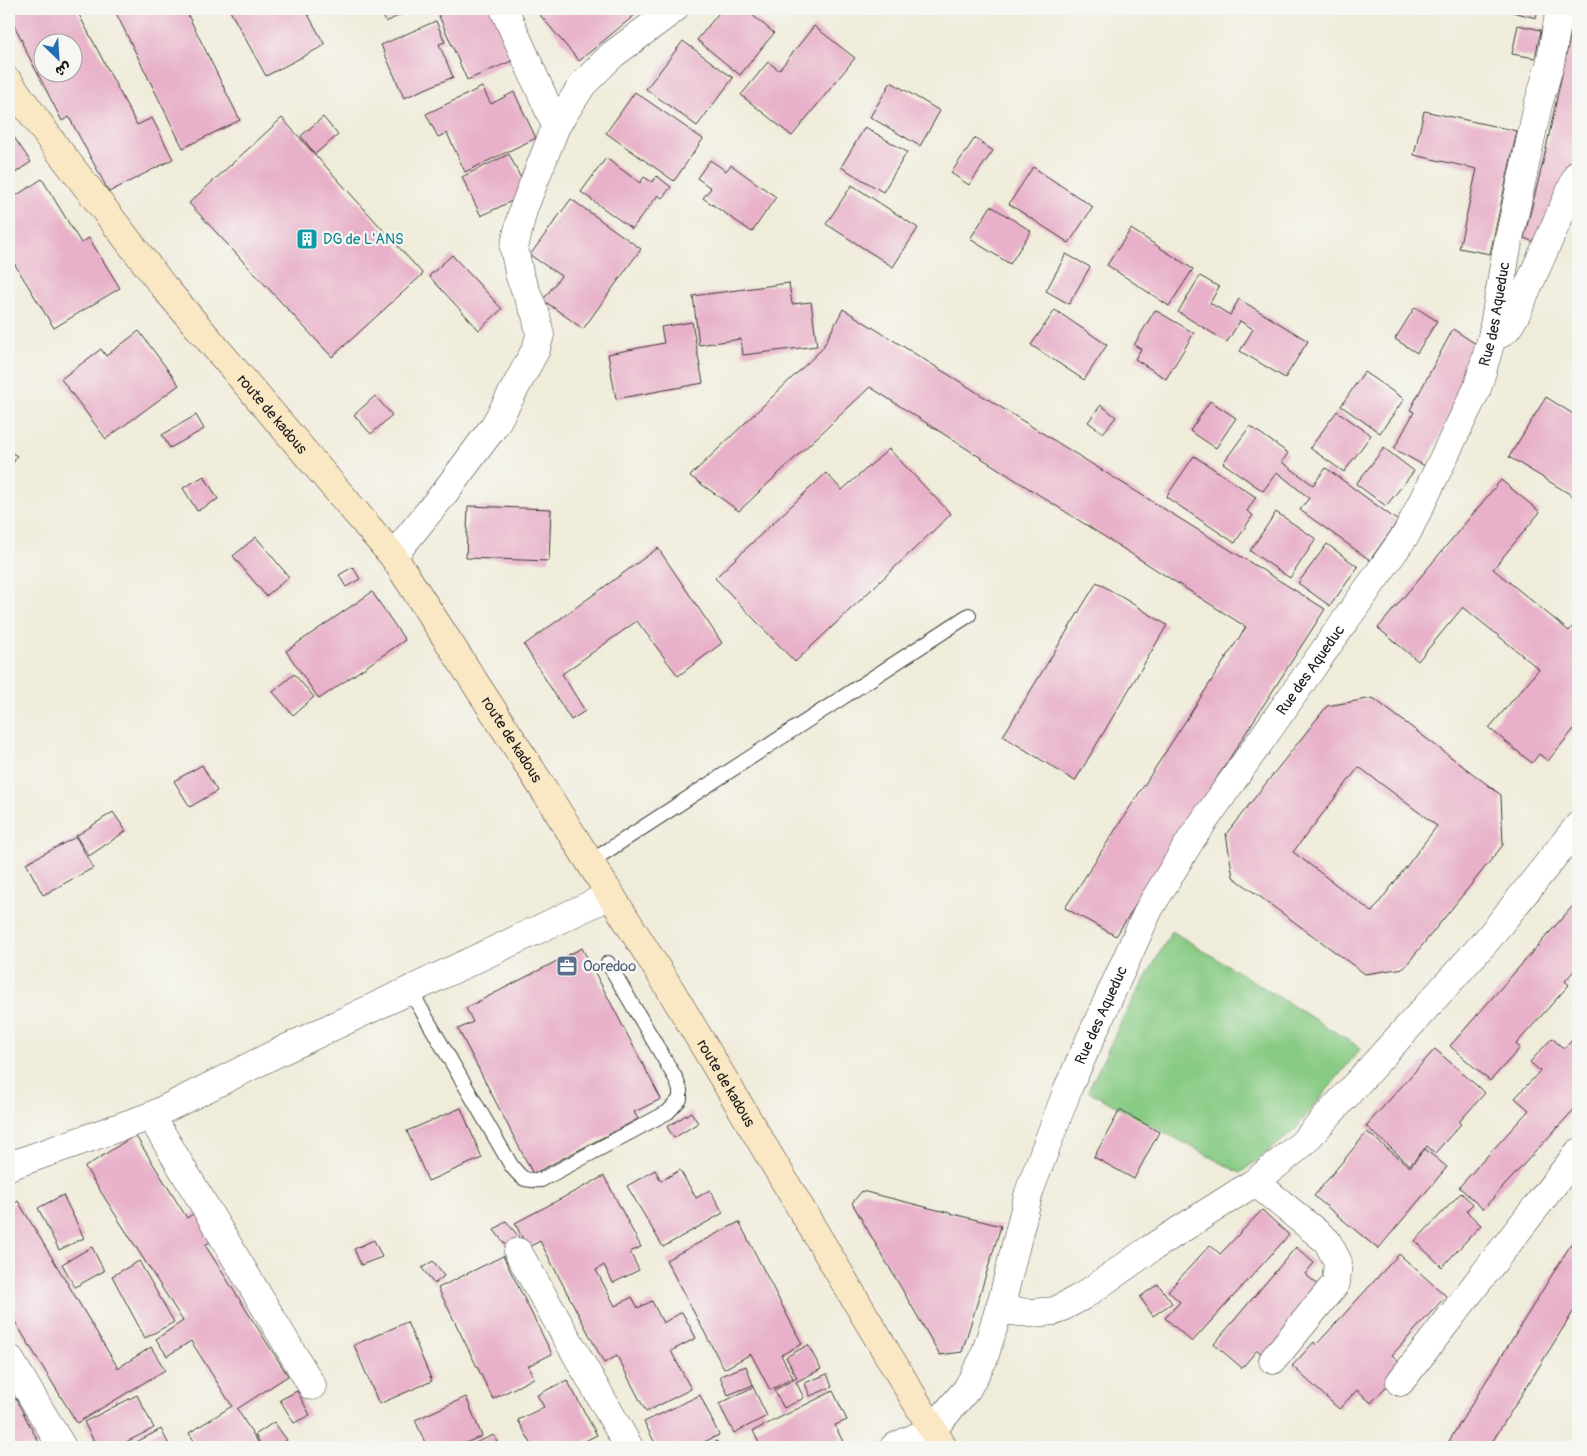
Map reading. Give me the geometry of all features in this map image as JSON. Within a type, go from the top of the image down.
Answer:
[{"type":"main road","name":"route de kadous","points":[[9,82],[56,147],[164,288],[393,556],[670,989],[937,1439]]},
{"type":"street","points":[[504,9],[556,126]]},
{"type":"street","points":[[393,556],[445,492],[495,425],[536,349],[540,335],[536,315],[520,277],[514,248],[523,210],[556,126],[583,84],[612,55],[674,9]]},
{"type":"street","name":"Rue des Aqueduc","points":[[937,1439],[984,1358],[999,1310],[1029,1192],[1069,1086],[1149,909],[1192,838],[1407,533],[1477,389],[1492,337],[1506,253],[1538,105],[1550,64],[1560,9]]},
{"type":"street","points":[[1492,337],[1501,335],[1516,314],[1578,174]]},
{"type":"street","points":[[999,1310],[1031,1313],[1054,1311],[1083,1296],[1150,1249],[1255,1182],[1302,1144],[1488,940],[1578,826]]},
{"type":"street","points":[[9,1166],[151,1116],[279,1052],[611,895]]},
{"type":"street","points":[[151,1116],[312,1386]]},
{"type":"street","points":[[1400,1382],[1578,1153]]},
{"type":"street","points":[[1255,1182],[1327,1240],[1338,1262],[1336,1282],[1273,1360]]},
{"type":"street","points":[[518,1252],[629,1447]]},
{"type":"street","points":[[9,1358],[62,1447]]},
{"type":"street","points":[[894,1447],[937,1439]]},
{"type":"lane","points":[[590,862],[969,615]]},
{"type":"lane","points":[[410,990],[511,1165],[527,1181],[540,1180],[668,1112],[680,1099],[680,1090],[676,1078],[608,963]]},
{"type":"green space","points":[[1172,931],[1361,1048],[1293,1132],[1240,1173],[1088,1091],[1124,1016]]},
{"type":"building","points":[[9,9],[76,9],[137,125],[152,118],[173,159],[109,192],[69,117],[62,121],[42,82],[82,82],[82,32],[32,32],[32,62],[9,15]]},
{"type":"building","points":[[114,9],[185,9],[240,120],[183,148]]},
{"type":"building","points":[[229,9],[305,9],[325,45],[266,76]]},
{"type":"building","points":[[379,9],[412,9],[386,22]]},
{"type":"building","points":[[436,9],[492,9],[514,60],[467,80]]},
{"type":"building","points":[[535,9],[642,9],[579,61]]},
{"type":"building","points":[[722,9],[745,9],[774,33],[740,75],[697,40]]},
{"type":"building","points":[[1501,9],[1538,9],[1536,18]]},
{"type":"building","points":[[1576,9],[1578,9],[1578,165],[1539,244],[1524,238],[1544,158]]},
{"type":"building","points":[[436,21],[445,42],[439,44],[453,77],[404,98],[381,45]]},
{"type":"building","points":[[1518,25],[1541,30],[1535,58],[1512,54]]},
{"type":"building","points":[[814,26],[855,58],[792,136],[741,95],[768,62],[779,70]]},
{"type":"building","points":[[683,41],[733,78],[697,126],[646,89]]},
{"type":"building","points":[[891,82],[940,111],[920,146],[870,117]]},
{"type":"building","points":[[482,87],[491,104],[514,92],[536,138],[465,172],[447,133],[438,137],[426,114]]},
{"type":"building","points":[[635,92],[703,139],[674,181],[606,133]]},
{"type":"building","points":[[1424,111],[1517,131],[1490,254],[1459,248],[1477,169],[1414,155]]},
{"type":"building","points":[[323,117],[338,135],[315,154],[301,136]]},
{"type":"building","name":"DG de L'ANS","points":[[282,118],[423,274],[332,357],[189,203]]},
{"type":"building","points":[[865,127],[907,152],[883,192],[841,167]]},
{"type":"building","points":[[9,130],[31,162],[9,177]]},
{"type":"building","points":[[975,138],[993,151],[969,185],[951,173]]},
{"type":"building","points":[[509,154],[528,193],[481,216],[462,177]]},
{"type":"building","points":[[606,158],[640,183],[644,177],[652,182],[657,176],[671,187],[662,198],[658,195],[632,229],[581,192]]},
{"type":"building","points":[[710,160],[726,171],[731,165],[776,197],[752,232],[703,198],[711,188],[697,178]]},
{"type":"building","points":[[1033,167],[1093,207],[1069,243],[1009,204]]},
{"type":"building","points":[[42,179],[81,243],[89,238],[120,288],[54,328],[9,255],[9,200]]},
{"type":"building","points":[[852,185],[918,228],[893,267],[826,224]]},
{"type":"building","points":[[571,199],[641,249],[583,329],[543,300],[561,276],[530,255]]},
{"type":"building","points":[[991,206],[1031,231],[1010,264],[970,239]]},
{"type":"building","points":[[1131,229],[1193,269],[1169,306],[1107,265]]},
{"type":"building","points":[[1066,254],[1090,267],[1069,304],[1046,291]]},
{"type":"building","points":[[452,255],[502,309],[479,330],[429,276]]},
{"type":"building","points":[[1200,276],[1219,287],[1210,303],[1230,315],[1239,299],[1308,341],[1285,378],[1240,351],[1253,329],[1240,321],[1227,342],[1178,312]]},
{"type":"building","points":[[789,283],[792,304],[811,302],[817,346],[743,355],[741,339],[699,345],[693,296]]},
{"type":"building","points":[[1415,307],[1437,321],[1417,353],[1395,339]]},
{"type":"building","points":[[843,309],[1325,609],[1116,936],[1065,908],[1246,627],[870,387],[739,511],[690,476],[822,349]]},
{"type":"building","points":[[1055,310],[1107,345],[1084,380],[1031,345]]},
{"type":"building","points":[[1155,310],[1194,333],[1166,379],[1135,359],[1141,349],[1134,345]]},
{"type":"building","points":[[692,322],[703,383],[616,399],[608,354],[664,343],[661,327]]},
{"type":"building","points":[[1453,329],[1482,348],[1425,466],[1394,449],[1414,412],[1410,410]]},
{"type":"building","points":[[139,331],[179,385],[106,439],[61,379],[101,349],[106,356]]},
{"type":"building","points":[[1364,372],[1404,399],[1380,433],[1341,406]]},
{"type":"building","points":[[375,396],[392,415],[371,434],[354,415]]},
{"type":"building","points":[[1546,397],[1578,417],[1578,499],[1509,457]]},
{"type":"building","points":[[1210,401],[1236,418],[1216,448],[1190,431]]},
{"type":"building","points":[[1101,405],[1116,417],[1103,433],[1088,422]]},
{"type":"building","points":[[1337,411],[1371,435],[1344,472],[1310,448]]},
{"type":"building","points":[[196,415],[204,429],[170,448],[162,435]]},
{"type":"building","points":[[1250,426],[1288,453],[1282,462],[1313,485],[1326,468],[1398,521],[1370,560],[1300,510],[1309,498],[1277,472],[1263,491],[1223,463]]},
{"type":"building","points":[[1384,448],[1414,471],[1386,506],[1356,484]]},
{"type":"building","points":[[889,449],[951,514],[795,662],[715,578],[826,473],[842,490]]},
{"type":"building","points":[[9,451],[17,456],[9,470]]},
{"type":"building","points":[[1194,456],[1256,497],[1247,511],[1253,515],[1235,543],[1166,497]]},
{"type":"building","points":[[204,476],[218,499],[197,511],[183,488]]},
{"type":"building","points":[[1501,480],[1540,512],[1493,569],[1569,631],[1578,620],[1578,724],[1548,761],[1539,754],[1532,763],[1489,728],[1539,669],[1463,607],[1418,661],[1378,628]]},
{"type":"building","points":[[468,506],[551,509],[549,561],[466,558]]},
{"type":"building","points":[[1276,512],[1316,539],[1290,578],[1250,551]]},
{"type":"building","points":[[256,537],[289,577],[266,596],[233,556]]},
{"type":"building","points":[[1327,544],[1358,567],[1330,606],[1298,583]]},
{"type":"building","points":[[658,548],[722,643],[678,676],[637,621],[562,674],[585,711],[571,720],[524,645]]},
{"type":"building","points":[[353,567],[360,579],[346,587],[339,575]]},
{"type":"building","points":[[1097,582],[1167,625],[1075,781],[1003,736]]},
{"type":"building","points":[[372,592],[405,640],[319,699],[286,651]]},
{"type":"building","points":[[294,674],[314,697],[293,715],[273,692]]},
{"type":"building","points":[[1373,698],[1501,795],[1503,845],[1404,968],[1365,974],[1233,877],[1226,834],[1327,706]],"holes":[[[1359,767],[1437,826],[1372,912],[1293,852]]]},
{"type":"building","points":[[202,765],[217,791],[190,807],[174,781]]},
{"type":"building","points":[[113,812],[126,831],[89,856],[76,836]]},
{"type":"building","points":[[76,837],[93,868],[43,895],[26,863]]},
{"type":"building","points":[[1578,900],[1578,966],[1565,981],[1569,985],[1516,1044],[1520,1048],[1490,1081],[1450,1046]]},
{"type":"building","points":[[582,948],[661,1099],[634,1112],[638,1119],[533,1174],[458,1029],[473,1022],[466,1008]]},
{"type":"building","points":[[1578,1034],[1578,1105],[1483,1209],[1459,1187],[1529,1110],[1515,1098],[1540,1071],[1530,1062],[1552,1038],[1564,1049]]},
{"type":"building","points":[[1435,1049],[1485,1093],[1435,1153],[1427,1146],[1410,1165],[1366,1126]]},
{"type":"building","points":[[461,1108],[482,1158],[428,1181],[407,1131]]},
{"type":"building","points":[[1120,1110],[1159,1132],[1134,1179],[1094,1157]]},
{"type":"building","points":[[691,1112],[698,1123],[674,1138],[667,1127]]},
{"type":"building","points":[[1367,1132],[1410,1167],[1425,1149],[1447,1167],[1378,1249],[1314,1196]]},
{"type":"building","points":[[135,1135],[187,1218],[197,1211],[215,1239],[205,1245],[288,1376],[237,1409],[261,1447],[198,1447],[189,1433],[232,1406],[191,1341],[167,1356],[156,1339],[183,1321],[85,1167]]},
{"type":"building","points":[[655,1170],[661,1181],[680,1170],[696,1198],[710,1190],[723,1213],[663,1247],[627,1186]]},
{"type":"building","points":[[604,1176],[641,1247],[630,1252],[639,1270],[613,1283],[604,1265],[596,1270],[615,1306],[632,1297],[638,1308],[652,1301],[663,1323],[682,1312],[696,1338],[671,1351],[691,1389],[646,1412],[617,1356],[604,1363],[540,1241],[527,1248],[515,1223]]},
{"type":"building","points":[[862,1191],[1001,1226],[962,1352],[940,1355],[852,1203]]},
{"type":"building","points":[[1461,1193],[1473,1204],[1466,1211],[1481,1225],[1442,1267],[1415,1241]]},
{"type":"building","points":[[63,1195],[84,1238],[59,1250],[38,1208]]},
{"type":"building","points":[[18,1201],[118,1368],[151,1347],[165,1370],[77,1423],[9,1312],[9,1207]]},
{"type":"building","points":[[1262,1210],[1289,1235],[1192,1342],[1165,1318],[1180,1302],[1168,1291],[1210,1245],[1220,1254]]},
{"type":"building","points":[[506,1221],[519,1237],[507,1247],[494,1230]]},
{"type":"building","points":[[739,1222],[802,1344],[781,1355],[793,1378],[770,1390],[751,1354],[724,1369],[666,1260]]},
{"type":"building","points":[[1578,1233],[1578,1304],[1489,1447],[1460,1447],[1449,1441]]},
{"type":"building","points":[[374,1240],[382,1257],[361,1265],[354,1249]]},
{"type":"building","points":[[92,1247],[104,1271],[75,1287],[62,1264]]},
{"type":"building","points":[[1296,1247],[1314,1263],[1305,1274],[1324,1290],[1267,1358],[1257,1350],[1242,1368],[1214,1344]]},
{"type":"building","points":[[1399,1254],[1446,1296],[1392,1355],[1405,1366],[1371,1403],[1357,1390],[1339,1409],[1292,1366],[1314,1342],[1316,1345]]},
{"type":"building","points":[[503,1256],[552,1354],[528,1366],[534,1378],[493,1399],[438,1288]]},
{"type":"building","points":[[139,1261],[174,1322],[145,1338],[112,1276]]},
{"type":"building","points":[[433,1261],[444,1276],[434,1284],[422,1268]]},
{"type":"building","points":[[1158,1284],[1172,1303],[1153,1316],[1140,1297]]},
{"type":"building","points":[[407,1322],[432,1381],[379,1404],[354,1345]]},
{"type":"building","points":[[808,1345],[821,1369],[796,1382],[804,1398],[784,1408],[774,1390],[797,1378],[786,1357]]},
{"type":"building","points":[[746,1366],[753,1385],[728,1395],[720,1376]]},
{"type":"building","points":[[827,1374],[832,1387],[810,1396],[805,1383]]},
{"type":"building","points":[[567,1380],[597,1435],[573,1447],[533,1447],[518,1420],[544,1407],[537,1395]]},
{"type":"building","points":[[753,1387],[767,1416],[734,1433],[719,1404]]},
{"type":"building","points":[[297,1391],[310,1415],[294,1423],[280,1400]]},
{"type":"building","points":[[833,1391],[847,1420],[835,1425],[843,1442],[831,1447],[761,1447],[753,1431]]},
{"type":"building","points":[[137,1395],[154,1428],[116,1447],[97,1447],[84,1422]]},
{"type":"building","points":[[700,1395],[719,1435],[693,1447],[679,1447],[677,1444],[671,1447],[657,1447],[644,1422]]},
{"type":"building","points":[[466,1397],[482,1436],[456,1447],[427,1447],[415,1420]]},
{"type":"building","points":[[16,1399],[41,1447],[9,1447],[9,1403]]},
{"type":"building","points":[[274,1422],[287,1440],[277,1447],[263,1447],[255,1435]]},
{"type":"building","points":[[161,1429],[170,1447],[127,1447]]},
{"type":"building","points":[[494,1435],[499,1447],[465,1447]]},
{"type":"building","points":[[717,1441],[720,1447],[704,1447]]},
{"type":"place","name":"DG de L'ANS","points":[[307,239]]},
{"type":"place","name":"Ooredoo","points":[[567,966]]}]
